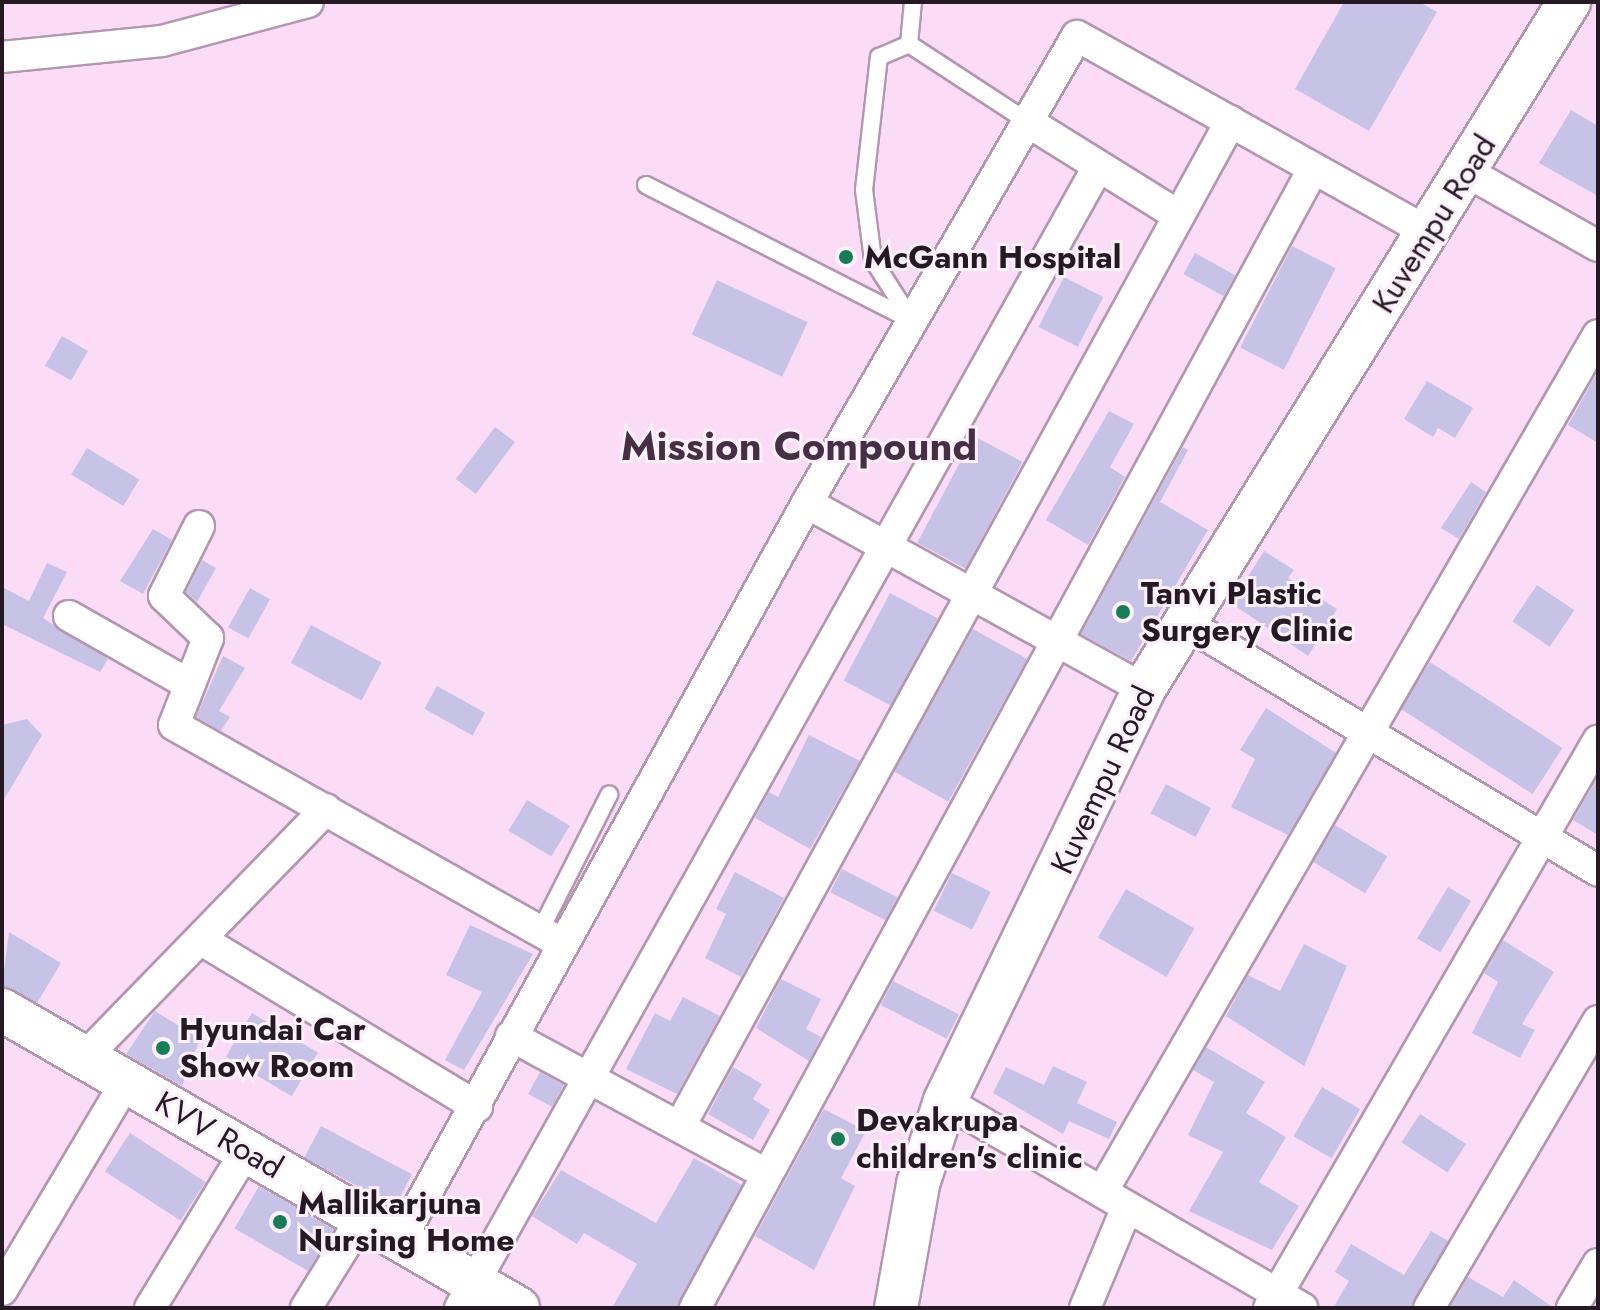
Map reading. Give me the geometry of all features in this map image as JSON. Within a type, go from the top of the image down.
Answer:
[{"type":"main road","name":"Kuvempu Road","points":[[896,1308],[918,1184],[945,1101],[1144,689],[1467,172],[1569,2]]},
{"type":"main road","name":"KVV Road","points":[[4,1016],[84,1058],[362,1218],[402,1237],[468,1296],[518,1308]]},
{"type":"street","points":[[2,57],[162,41],[308,2]]},
{"type":"street","points":[[402,1237],[477,1107],[552,938],[1077,36],[1231,121],[1312,171],[1429,233]]},
{"type":"street","points":[[680,1126],[1174,213],[1231,121]]},
{"type":"street","points":[[1028,122],[1174,213]]},
{"type":"street","points":[[468,1296],[1098,167]]},
{"type":"street","points":[[695,1308],[764,1173],[816,1097],[1312,171]]},
{"type":"street","points":[[1467,172],[1598,246]]},
{"type":"street","points":[[1085,1308],[1114,1199],[1370,729],[1598,335]]},
{"type":"street","points":[[807,503],[1144,689]]},
{"type":"street","points":[[199,526],[164,596],[207,631],[172,717],[180,730],[552,938]]},
{"type":"street","points":[[69,616],[187,683]]},
{"type":"street","points":[[1184,622],[1370,729],[1598,871]]},
{"type":"street","points":[[945,1101],[1114,1199],[1283,1303],[1598,741]]},
{"type":"street","points":[[84,1058],[326,809]]},
{"type":"street","points":[[200,939],[477,1107]]},
{"type":"street","points":[[1429,1308],[1598,1021]]},
{"type":"street","points":[[511,1036],[591,1075],[764,1173]]},
{"type":"street","points":[[2,1290],[126,1082]]},
{"type":"street","points":[[150,1308],[246,1151]]},
{"type":"street","points":[[306,1308],[362,1218]]},
{"type":"street","points":[[1572,1308],[1598,1264]]},
{"type":"lane","points":[[909,44],[913,2]]},
{"type":"lane","points":[[909,44],[1028,122]]},
{"type":"lane","points":[[909,44],[879,57],[864,190],[873,260],[912,321]]},
{"type":"lane","points":[[646,185],[912,321]]},
{"type":"lane","points":[[552,938],[609,795]]},
{"type":"building","points":[[1344,2],[1419,2],[1437,12],[1369,131],[1295,89]]},
{"type":"building","points":[[1571,110],[1598,126],[1598,196],[1539,163]]},
{"type":"building","points":[[1292,246],[1336,268],[1284,370],[1240,348]]},
{"type":"building","points":[[1195,253],[1235,275],[1224,296],[1183,274]]},
{"type":"building","points":[[1064,277],[1103,297],[1078,347],[1039,327]]},
{"type":"building","points":[[717,280],[808,322],[782,377],[692,334]]},
{"type":"building","points":[[62,336],[88,351],[71,380],[45,365]]},
{"type":"building","points":[[1598,371],[1598,443],[1568,425]]},
{"type":"building","points":[[1427,381],[1473,408],[1455,438],[1438,428],[1433,437],[1404,419]]},
{"type":"building","points":[[1109,411],[1134,424],[1110,467],[1125,477],[1088,545],[1046,520]]},
{"type":"building","points":[[495,427],[515,442],[476,494],[456,479]]},
{"type":"building","points":[[974,436],[1023,462],[966,569],[917,543]]},
{"type":"building","points":[[1183,447],[1188,450],[1160,502],[1208,530],[1131,661],[1081,634]]},
{"type":"building","points":[[87,448],[139,479],[123,506],[71,475]]},
{"type":"building","points":[[1471,482],[1486,492],[1459,539],[1441,528]]},
{"type":"building","points":[[153,529],[172,540],[143,594],[120,581]]},
{"type":"building","points":[[1264,551],[1294,570],[1288,578],[1337,609],[1308,656],[1231,603]]},
{"type":"building","points":[[202,560],[216,568],[197,602],[186,592]]},
{"type":"building","points":[[47,563],[67,572],[43,618],[108,659],[100,672],[2,624],[2,587],[29,601]]},
{"type":"building","points":[[1537,585],[1574,610],[1550,647],[1512,621]]},
{"type":"building","points":[[250,588],[270,599],[248,639],[228,627]]},
{"type":"building","points":[[890,593],[938,618],[891,706],[844,680]]},
{"type":"building","points":[[311,625],[382,663],[361,701],[291,663]]},
{"type":"building","points":[[973,629],[1027,659],[948,802],[894,772]]},
{"type":"building","points":[[223,656],[245,668],[219,711],[230,717],[221,731],[196,717]]},
{"type":"building","points":[[1430,662],[1563,748],[1533,794],[1400,708]]},
{"type":"building","points":[[437,686],[485,713],[472,735],[424,709]]},
{"type":"building","points":[[1266,708],[1336,753],[1288,835],[1231,807],[1255,759],[1240,750]]},
{"type":"building","points":[[27,719],[42,735],[2,803],[2,725]]},
{"type":"building","points":[[809,735],[860,761],[810,849],[755,818],[769,792],[778,797]]},
{"type":"building","points":[[1598,777],[1598,835],[1573,820]]},
{"type":"building","points":[[1166,784],[1211,808],[1196,837],[1151,813]]},
{"type":"building","points":[[527,800],[570,826],[551,857],[508,831]]},
{"type":"building","points":[[1335,825],[1387,856],[1365,893],[1313,862]]},
{"type":"building","points":[[842,869],[897,897],[885,920],[830,892]]},
{"type":"building","points":[[735,872],[784,898],[741,977],[705,958],[726,914],[716,909]]},
{"type":"building","points":[[952,873],[991,892],[972,930],[934,911]]},
{"type":"building","points":[[1448,887],[1471,901],[1440,952],[1417,938]]},
{"type":"building","points":[[1126,889],[1194,928],[1166,977],[1098,937]]},
{"type":"building","points":[[470,925],[533,954],[464,1070],[445,1060],[482,992],[446,975]]},
{"type":"building","points":[[9,932],[61,963],[37,1003],[2,986]]},
{"type":"building","points":[[1503,940],[1554,972],[1522,1024],[1535,1030],[1520,1058],[1472,1033],[1498,982],[1484,973]]},
{"type":"building","points":[[1304,944],[1347,966],[1304,1066],[1226,1016],[1248,975],[1280,991]]},
{"type":"building","points":[[781,979],[821,999],[806,1029],[821,1037],[809,1061],[756,1028]]},
{"type":"building","points":[[893,981],[959,1015],[947,1039],[881,1005]]},
{"type":"building","points":[[683,997],[720,1016],[677,1094],[626,1069],[655,1013],[670,1021]]},
{"type":"building","name":"Hyundai Car Show Room","points":[[155,1011],[200,1039],[182,1086],[126,1054]]},
{"type":"building","points":[[252,1013],[318,1053],[292,1096],[226,1057]]},
{"type":"building","points":[[1206,1047],[1265,1082],[1246,1113],[1286,1137],[1259,1182],[1299,1206],[1272,1250],[1189,1211],[1223,1152],[1188,1135],[1214,1082],[1193,1070]]},
{"type":"building","points":[[1053,1066],[1087,1082],[1077,1103],[1117,1122],[1109,1139],[1069,1121],[1063,1134],[993,1093],[1006,1067],[1044,1085]]},
{"type":"building","points":[[733,1067],[762,1084],[753,1099],[770,1110],[753,1140],[708,1114]]},
{"type":"building","points":[[540,1072],[564,1085],[552,1107],[528,1094]]},
{"type":"building","points":[[1322,1087],[1360,1109],[1332,1158],[1294,1136]]},
{"type":"building","points":[[824,1109],[866,1131],[841,1178],[855,1186],[814,1270],[755,1236]]},
{"type":"building","points":[[1420,1114],[1466,1144],[1448,1172],[1401,1143]]},
{"type":"building","points":[[321,1126],[412,1174],[395,1206],[304,1158]]},
{"type":"building","points":[[130,1133],[205,1182],[180,1221],[105,1172]]},
{"type":"building","points":[[694,1158],[742,1185],[677,1308],[612,1308],[637,1264],[584,1233],[577,1244],[532,1216],[561,1170],[656,1223]]},
{"type":"building","points":[[259,1186],[333,1229],[309,1271],[234,1228]]},
{"type":"building","points":[[1431,1231],[1448,1241],[1411,1308],[1333,1308],[1349,1281],[1335,1272],[1351,1244],[1404,1275]]},
{"type":"building","points":[[1468,1277],[1503,1297],[1514,1280],[1554,1308],[1450,1308]]},
{"type":"place","name":"McGann Hospital","points":[[846,257]]},
{"type":"place","name":"Tanvi Plastic Surgery Clinic","points":[[1123,612]]},
{"type":"place","name":"Hyundai Car Show Room","points":[[163,1048]]},
{"type":"place","name":"Devakrupa children's clinic","points":[[838,1139]]},
{"type":"place","name":"Mallikarjuna Nursing Home","points":[[280,1222]]},
{"type":"district","name":"Mission Compound","points":[[799,446]]}]
